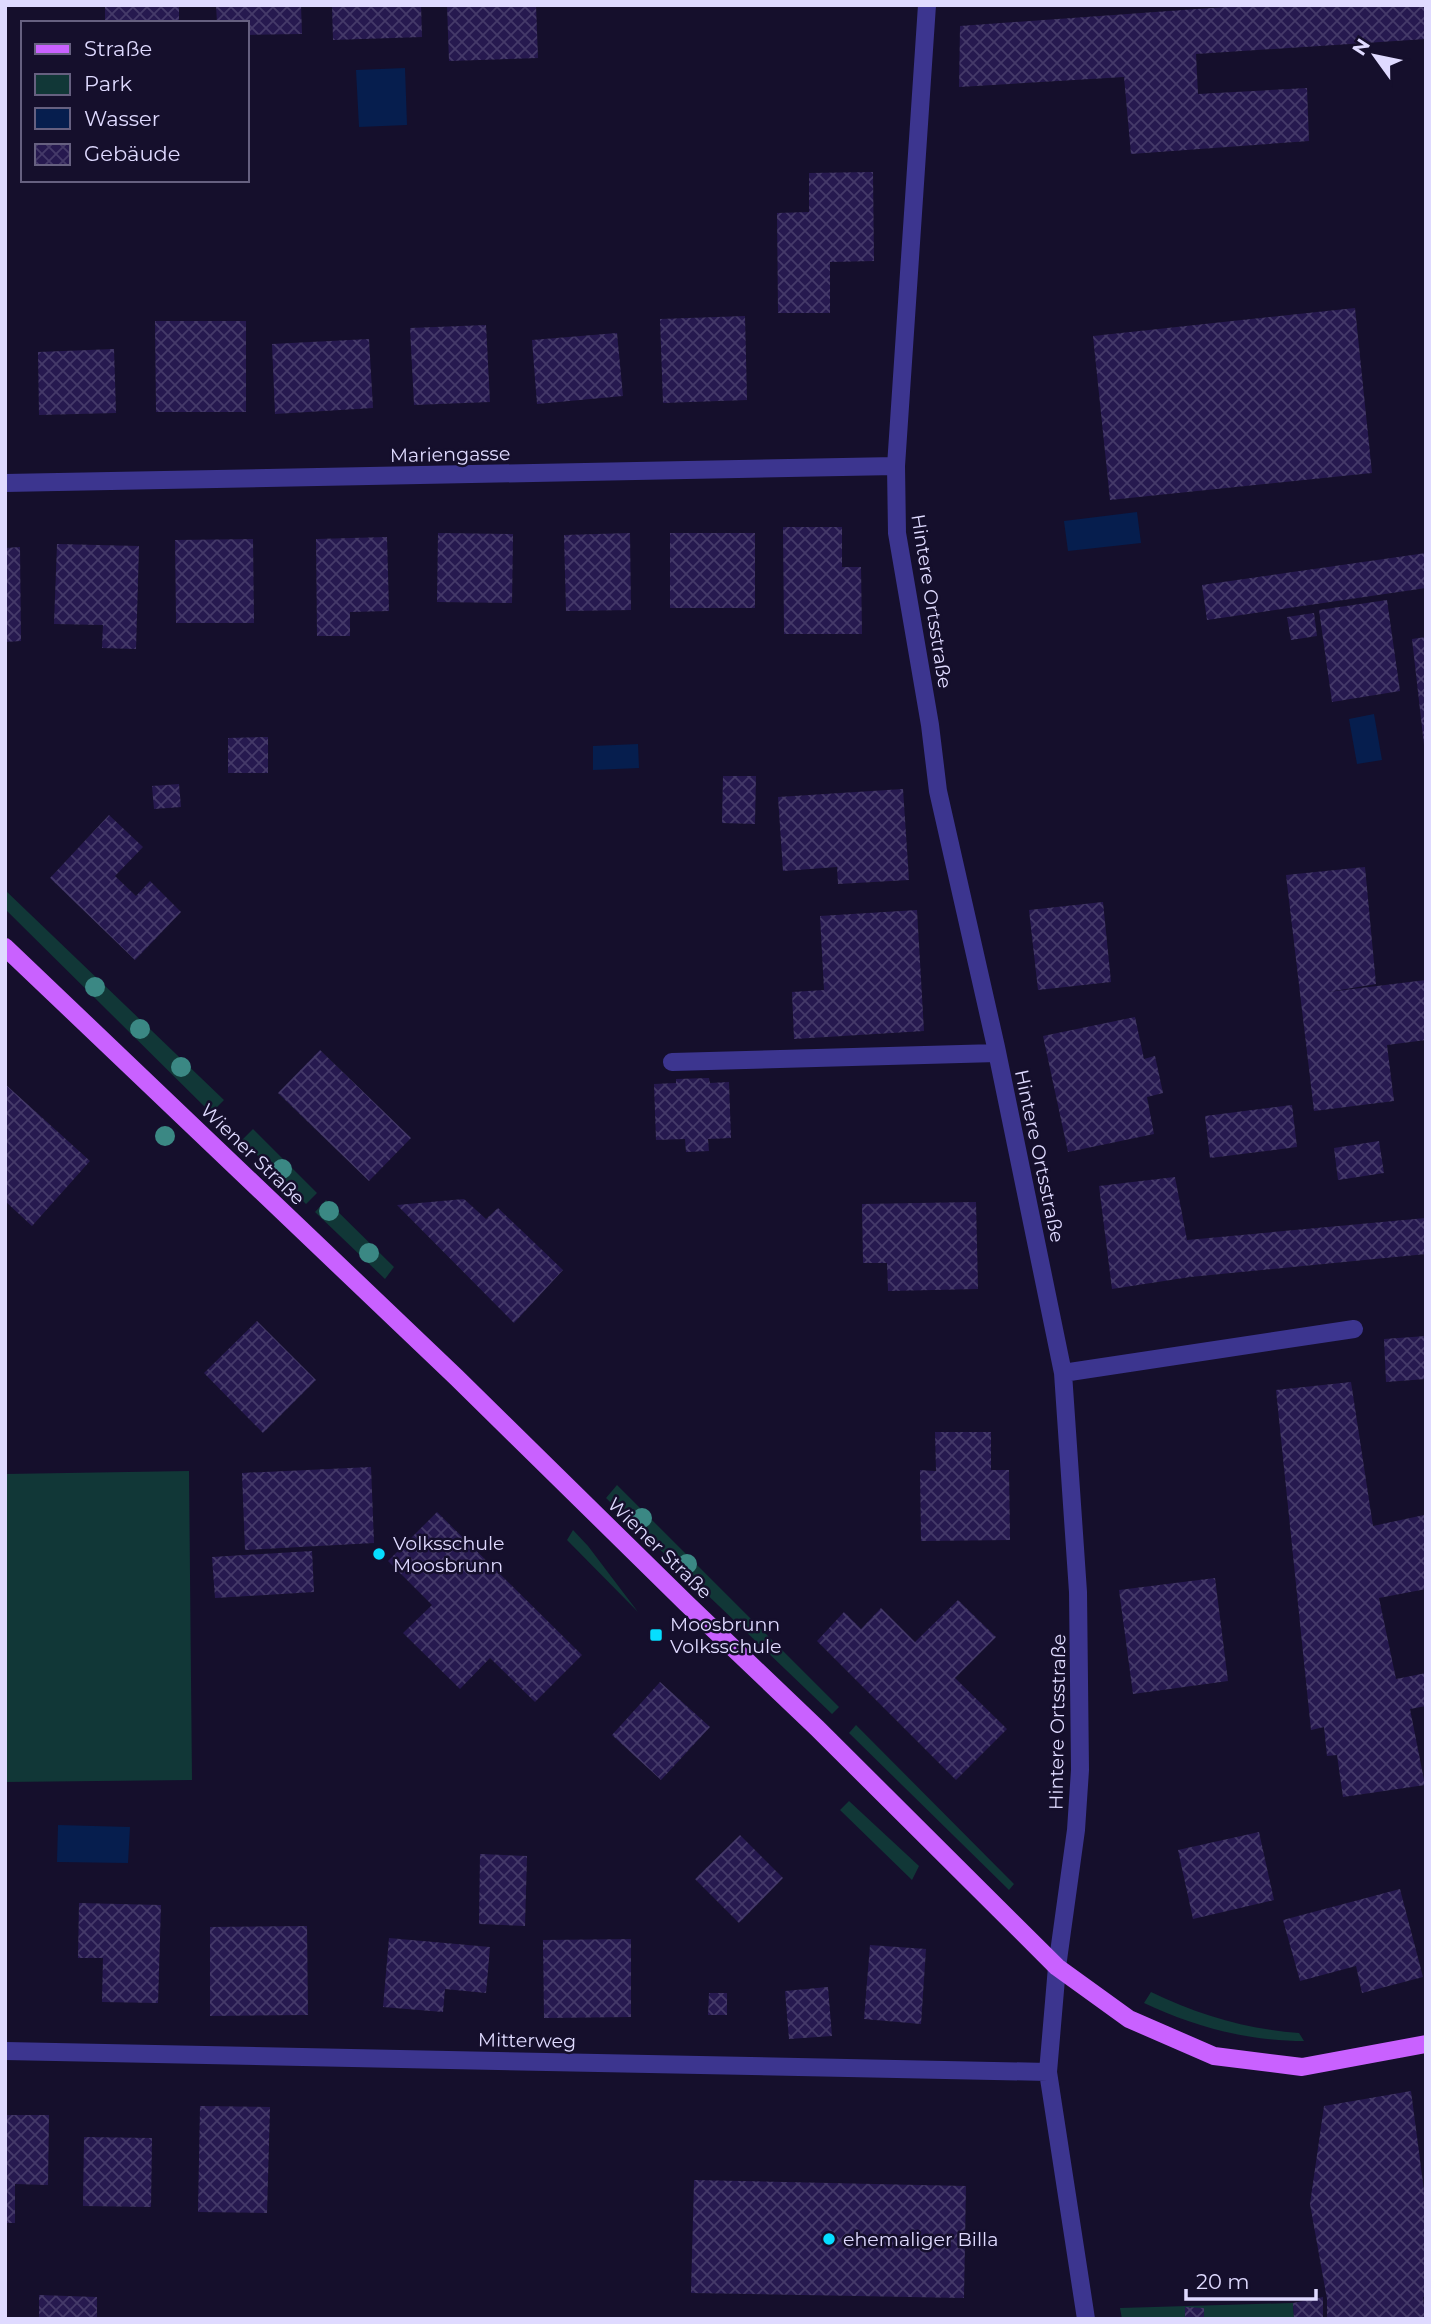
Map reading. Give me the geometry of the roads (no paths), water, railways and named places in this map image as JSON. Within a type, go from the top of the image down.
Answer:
[{"type":"main road","name":"Wiener Straße","points":[[5,947],[456,1377],[817,1728],[1057,1967],[1129,2019],[1214,2056],[1302,2067],[1426,2044]]},
{"type":"street","name":"Hintere Ortsstraße","points":[[927,5],[896,467],[897,533],[930,725],[938,791],[997,1053],[1063,1373],[1078,1592],[1080,1770],[1076,1830],[1057,1967],[1048,2072],[1086,2319]]},
{"type":"street","name":"Mariengasse","points":[[5,483],[896,467]]},
{"type":"street","points":[[672,1062],[997,1053]]},
{"type":"street","points":[[1063,1373],[1354,1329]]},
{"type":"street","name":"Mitterweg","points":[[5,2051],[1048,2072]]},
{"type":"water","points":[[405,68],[407,125],[359,127],[356,70]]},
{"type":"water","points":[[1137,512],[1141,543],[1068,551],[1064,521]]},
{"type":"water","points":[[1374,714],[1382,760],[1357,764],[1349,719]]},
{"type":"water","points":[[638,744],[639,768],[593,770],[593,746]]},
{"type":"water","points":[[58,1825],[130,1827],[128,1863],[57,1862]]},
{"type":"place","name":"Volksschule Moosbrunn","points":[[379,1554]]},
{"type":"place","name":"Moosbrunn Volksschule","points":[[656,1635]]},
{"type":"place","name":"ehemaliger Billa","points":[[829,2239]]}]
